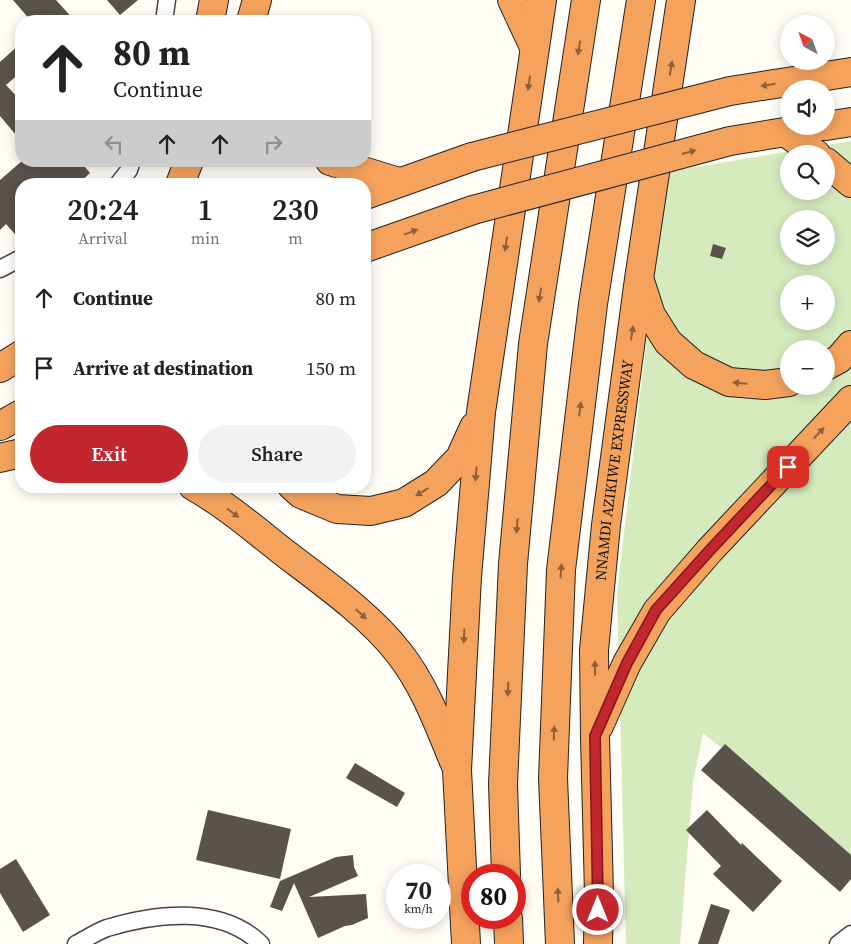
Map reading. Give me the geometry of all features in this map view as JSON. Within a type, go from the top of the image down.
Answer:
[{"type":"highway","points":[[211,15],[214,0]]},
{"type":"highway","points":[[253,15],[257,0]]},
{"type":"highway","points":[[512,0],[534,47]]},
{"type":"highway","points":[[466,944],[457,770],[467,577],[481,412],[542,0]]},
{"type":"highway","points":[[506,864],[503,784],[513,564],[530,373],[586,0]]},
{"type":"highway","points":[[560,944],[552,778],[561,570],[593,304],[640,0]]},
{"type":"highway","name":"NNAMDI AZIKIWE EXPRESSWAY","points":[[598,944],[599,894],[594,650],[606,525],[639,279],[681,0]]},
{"type":"highway","points":[[371,193],[472,157],[730,91],[848,70]]},
{"type":"highway","points":[[835,125],[851,122]]},
{"type":"highway","points":[[371,246],[473,210],[730,141],[780,133]]},
{"type":"highway","points":[[789,135],[803,145]]},
{"type":"highway","points":[[350,167],[399,182]]},
{"type":"highway","points":[[835,170],[851,183]]},
{"type":"highway","points":[[639,279],[652,315],[668,342],[694,365],[729,382],[765,385],[780,383]]},
{"type":"highway","points":[[835,361],[851,345]]},
{"type":"highway","points":[[0,368],[15,359]]},
{"type":"highway","points":[[595,736],[627,663],[656,610],[851,400]]},
{"type":"highway","points":[[300,493],[337,509],[371,511],[404,503],[436,484],[460,458],[481,412]]},
{"type":"highway","points":[[0,426],[15,417]]},
{"type":"highway","points":[[0,458],[15,454]]},
{"type":"highway","points":[[205,493],[336,592],[373,625],[398,652],[424,690],[457,770]]},
{"type":"highway","points":[[508,929],[508,944]]},
{"type":"street","points":[[165,15],[167,0]]},
{"type":"street","points":[[123,178],[130,167]]},
{"type":"street","points":[[0,269],[15,261]]},
{"type":"street","points":[[76,944],[105,929],[143,919],[185,915],[220,919],[253,936],[261,944]]},
{"type":"street","points":[[838,944],[851,934]]},
{"type":"green space","points":[[851,141],[851,855],[703,733],[693,783],[680,944],[626,944],[617,593],[666,172],[780,153],[780,200],[835,200],[835,145],[827,145]]},
{"type":"building","points":[[13,0],[56,0],[70,15],[26,15]]},
{"type":"building","points":[[107,0],[138,0],[120,15]]},
{"type":"building","points":[[15,48],[15,77],[6,85],[15,95],[15,134],[0,116],[0,62]]},
{"type":"building","points":[[15,167],[85,167],[90,173],[85,178],[15,178],[15,234],[6,224],[0,230],[0,180]]},
{"type":"building","points":[[713,244],[726,248],[722,259],[710,256]]},
{"type":"building","points":[[725,744],[851,855],[851,879],[840,892],[701,770]]},
{"type":"building","points":[[355,763],[405,793],[397,807],[346,778]]},
{"type":"building","points":[[208,810],[291,829],[280,879],[196,860]]},
{"type":"building","points":[[707,810],[741,845],[742,843],[782,881],[753,912],[713,874],[721,866],[686,830]]},
{"type":"building","points":[[353,855],[354,867],[358,876],[309,897],[366,894],[368,918],[318,938],[294,883],[282,911],[270,907],[280,881],[336,857]]},
{"type":"building","points":[[16,859],[50,915],[23,932],[0,893],[0,869]]},
{"type":"building","points":[[711,904],[730,910],[718,944],[698,944]]},
{"type":"route","points":[[598,910],[595,736],[627,663],[656,610],[788,467]]}]
